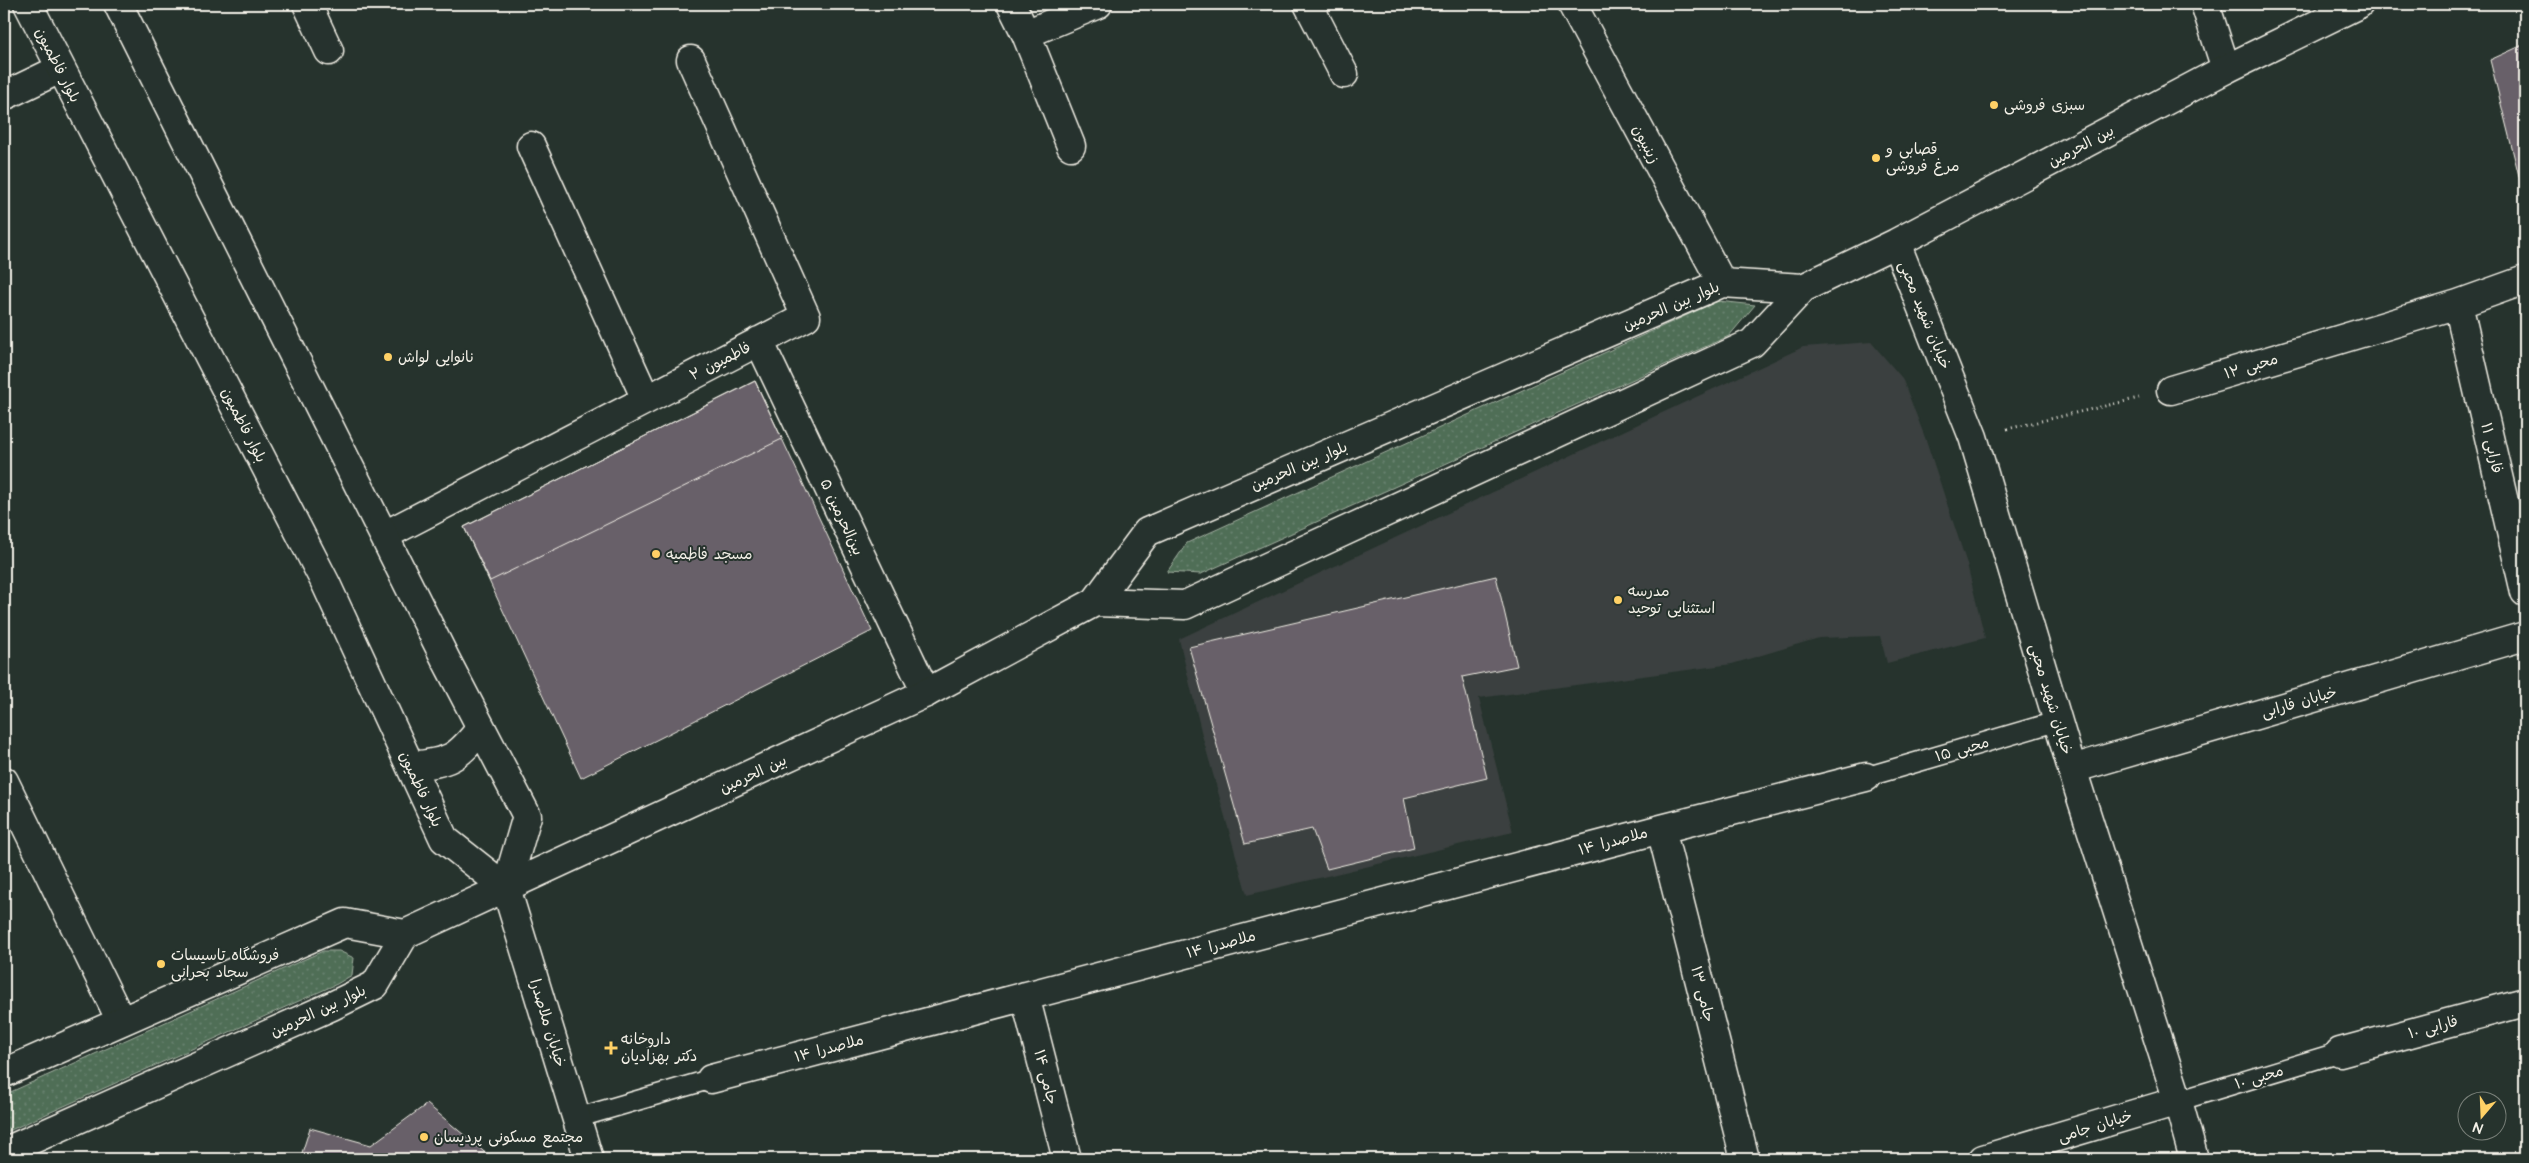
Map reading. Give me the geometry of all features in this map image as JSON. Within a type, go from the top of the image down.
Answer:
[{"type":"street","name":"بلوار فاطمیون","points":[[28,4],[326,584],[444,839],[506,888]]},
{"type":"street","points":[[118,4],[527,816],[506,888]]},
{"type":"street","points":[[307,4],[329,51]]},
{"type":"street","points":[[1011,4],[1026,34],[1071,146]]},
{"type":"street","points":[[1026,34],[1098,4]]},
{"type":"street","points":[[1308,4],[1344,74]]},
{"type":"street","name":"زینبیون","points":[[1572,4],[1722,283]]},
{"type":"street","points":[[2205,4],[2226,69]]},
{"type":"street","name":"بین الحرمین","points":[[1803,288],[1896,243],[2226,69],[2359,4]]},
{"type":"street","name":"فاطمیون ۲","points":[[385,535],[806,316],[691,60]]},
{"type":"street","points":[[4,96],[60,69]]},
{"type":"street","points":[[531,146],[646,399]]},
{"type":"street","name":"خیابان شهید محبی","points":[[1896,243],[1973,437],[2072,769],[2178,1101],[2194,1159]]},
{"type":"street","name":"محبی ۱۲","points":[[2171,390],[2458,304],[2525,280]]},
{"type":"street","name":"بلوار بین الحرمین","points":[[1095,602],[1147,532],[1722,283],[1803,288]]},
{"type":"street","points":[[1095,602],[1185,605],[1752,343],[1803,288]]},
{"type":"street","name":"فارابی ۱۱","points":[[2458,304],[2525,592]]},
{"type":"street","name":"بین‌الحرمین ۵","points":[[759,341],[926,693]]},
{"type":"street","name":"بین الحرمین","points":[[405,934],[926,693],[1095,602]]},
{"type":"street","name":"خیابان فارابی","points":[[2072,769],[2525,636]]},
{"type":"street","points":[[411,766],[440,763],[464,750],[481,728]]},
{"type":"street","name":"ملاصدرا ۱۴","points":[[711,1080],[1661,829],[1866,777]]},
{"type":"street","points":[[4,781],[121,1021]]},
{"type":"street","name":"جامی ۱۳","points":[[1661,829],[1745,1159]]},
{"type":"street","name":"خیابان ملاصدرا","points":[[506,888],[589,1159]]},
{"type":"street","points":[[4,1073],[345,923],[405,934]]},
{"type":"street","name":"بلوار بین الحرمین","points":[[4,1152],[375,985],[405,934]]},
{"type":"street","name":"جامی ۱۴","points":[[1025,996],[1067,1159]]},
{"type":"street","name":"فارابی ۱۰","points":[[2340,1052],[2525,1002]]},
{"type":"street","name":"خیابان جامی","points":[[1983,1159],[2178,1101]]},
{"type":"lane","name":"محبی ۱۵","points":[[1866,777],[2058,721]]},
{"type":"lane","name":"محبی ۱۰","points":[[2178,1101],[2340,1052]]},
{"type":"lane","name":"ملاصدرا ۱۴","points":[[577,1118],[711,1080]]},
{"type":"path","points":[[1973,437],[2171,390]]},
{"type":"shaded area","name":"مدرسه استثنایی توحید","points":[[1871,342],[1902,378],[1926,440],[1967,564],[1985,638],[1887,663],[1880,636],[1819,638],[1732,664],[1479,698],[1513,832],[1247,895],[1202,735],[1179,639],[1803,347]]},
{"type":"green space","points":[[1718,301],[1755,305],[1729,336],[1201,574],[1167,572],[1187,543]]},
{"type":"green space","points":[[323,951],[339,951],[354,958],[352,975],[337,984],[4,1133],[4,1095]]},
{"type":"building","points":[[2525,44],[2525,200],[2490,60]]},
{"type":"building","name":"مسجد فاطمیه","points":[[755,381],[872,631],[581,778],[464,527]]},
{"type":"building","points":[[755,381],[782,439],[490,581],[464,527]]},
{"type":"building","points":[[1496,576],[1517,666],[1462,677],[1487,778],[1404,798],[1414,848],[1327,869],[1312,829],[1245,844],[1189,647]]},
{"type":"building","name":"مجتمع مسکونی پردیسان","points":[[427,1104],[489,1156],[486,1159],[300,1159],[310,1128],[371,1145]]},
{"type":"place","name":"سبزی فروشی","points":[[1994,105]]},
{"type":"place","name":"قصابی و مرغ فروشی","points":[[1876,158]]},
{"type":"place","name":"نانوایی لواش","points":[[388,357]]},
{"type":"place","name":"مسجد فاطمیه","points":[[656,554]]},
{"type":"place","name":"مدرسه استثنایی توحید","points":[[1618,600]]},
{"type":"place","name":"فروشگاه تاسیسات سجاد بحرانی","points":[[161,964]]},
{"type":"place","name":"داروخانه دکتر بهزادیان","points":[[611,1048]]},
{"type":"place","name":"مجتمع مسکونی پردیسان","points":[[424,1137]]}]
